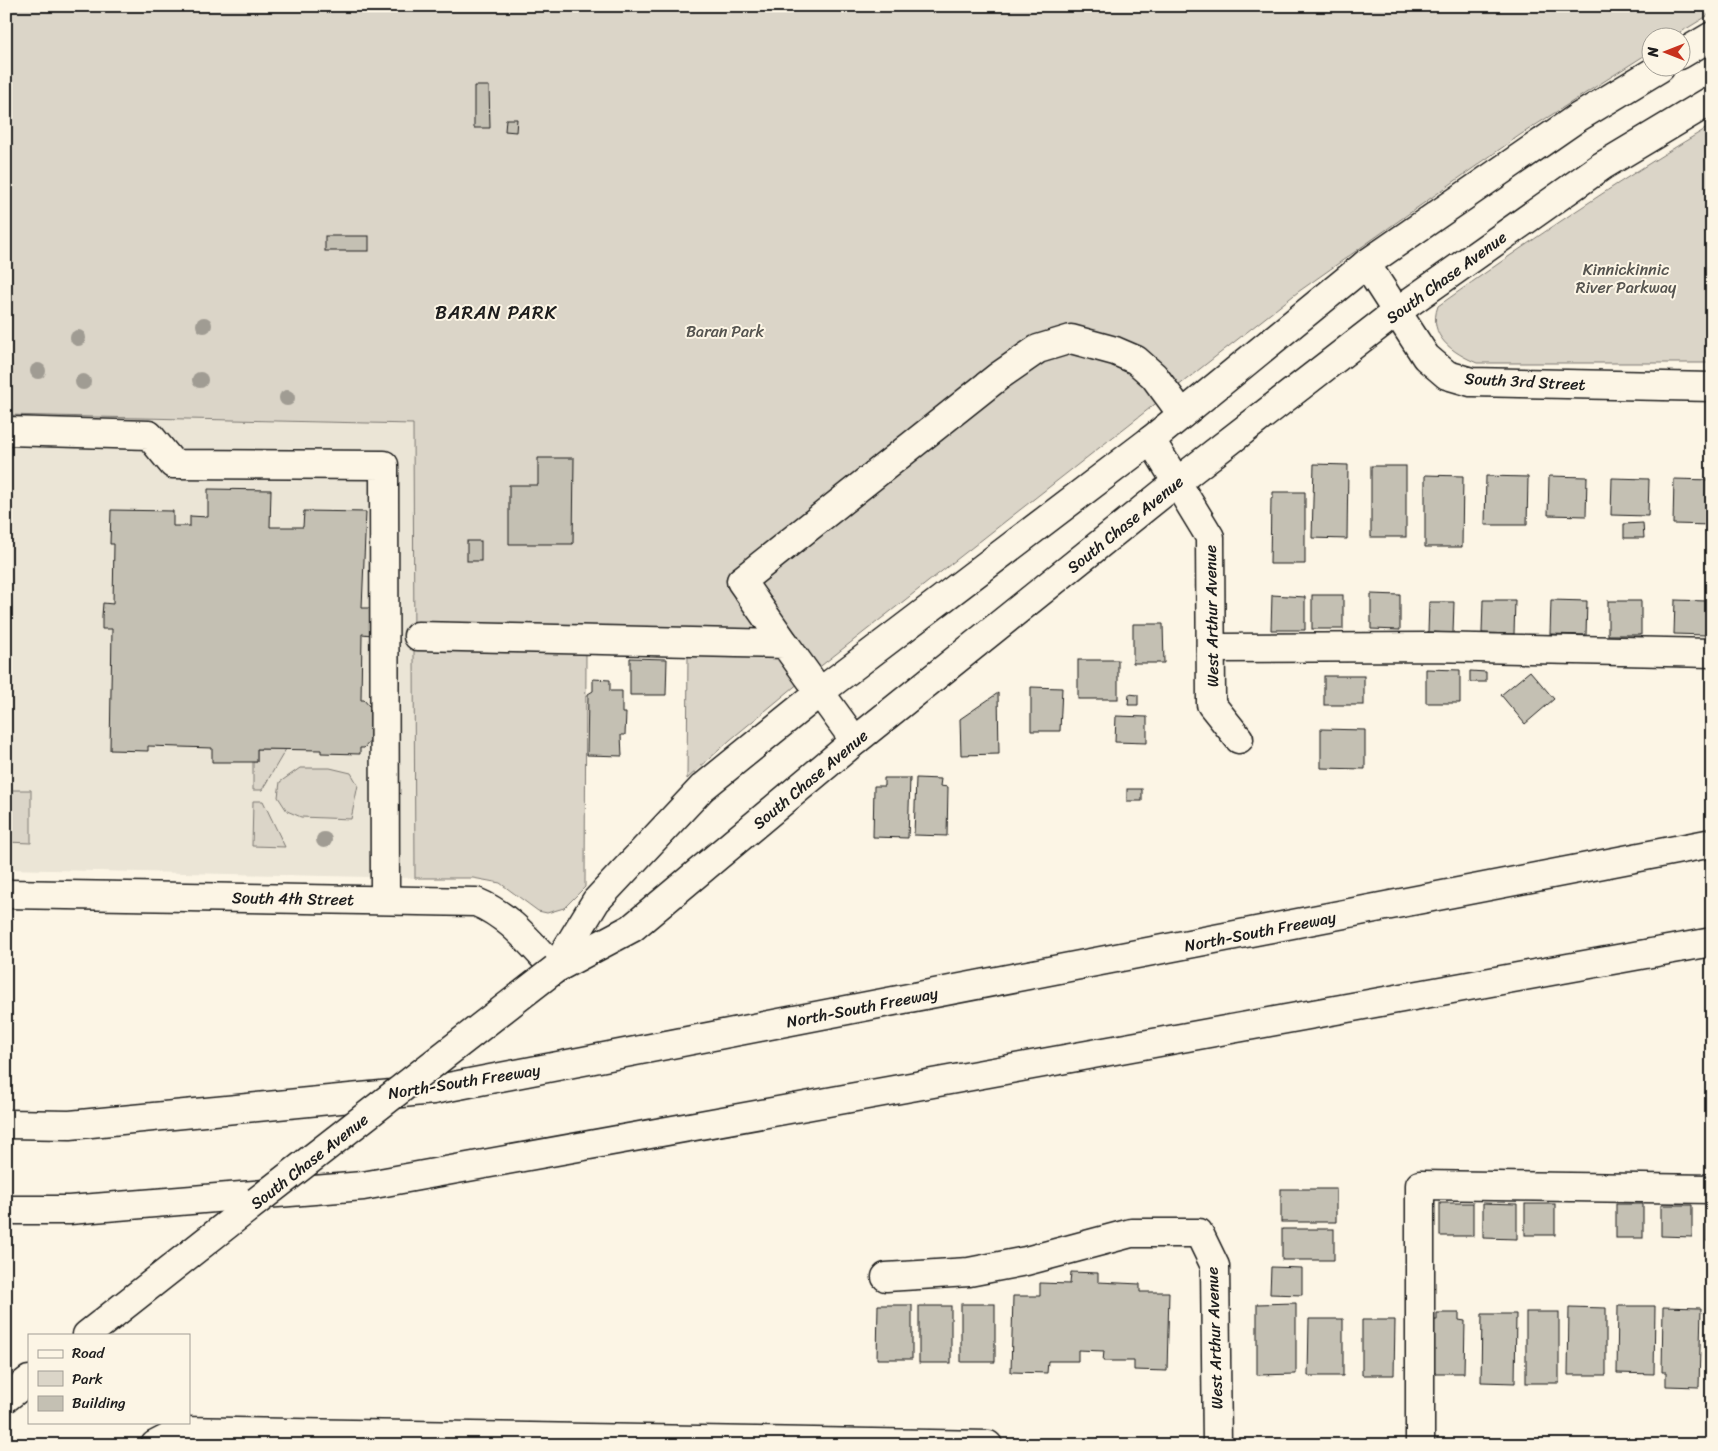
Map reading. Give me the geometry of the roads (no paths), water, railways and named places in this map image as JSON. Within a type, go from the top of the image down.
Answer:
[{"type":"main road","points":[[1690,49],[1712,36]]},
{"type":"main road","name":"South Chase Avenue","points":[[555,969],[596,901],[702,788],[820,692],[1151,440],[1366,264],[1577,118],[1643,78]]},
{"type":"main road","name":"South Chase Avenue","points":[[98,1331],[156,1280],[555,969],[632,928],[855,741],[1177,482],[1396,312],[1602,166],[1712,100]]},
{"type":"main road","name":"South 3rd Street","points":[[1366,264],[1426,356],[1446,376],[1471,382],[1712,387]]},
{"type":"main road","points":[[855,741],[741,581],[991,382],[1038,348],[1071,339],[1115,351],[1136,360],[1154,376],[1182,414]]},
{"type":"main road","points":[[6,431],[149,435],[173,464],[384,465],[384,899]]},
{"type":"main road","name":"West Arthur Avenue","points":[[1151,440],[1210,538],[1211,704],[1239,739]]},
{"type":"main road","points":[[418,636],[785,644]]},
{"type":"main road","points":[[1211,648],[1431,648],[1712,653]]},
{"type":"main road","name":"North-South Freeway","points":[[6,1124],[70,1125],[433,1090],[1712,843]]},
{"type":"main road","name":"South 4th Street","points":[[6,894],[476,902],[489,908],[511,924],[555,969]]},
{"type":"main road","points":[[6,1210],[69,1210],[363,1186],[1712,942]]},
{"type":"main road","points":[[1420,1445],[1420,1184],[1712,1189]]},
{"type":"main road","name":"West Arthur Avenue","points":[[886,1277],[969,1272],[1026,1261],[1131,1234],[1199,1233],[1215,1266],[1217,1445]]},
{"type":"main road","points":[[6,1398],[28,1381]]},
{"type":"main road","points":[[155,1445],[179,1427],[988,1445]]},
{"type":"district","name":"BARAN PARK","points":[[496,312]]},
{"type":"park label","name":"Kinnickinnic River Parkway","points":[[1626,278]]},
{"type":"park label","name":"Baran Park","points":[[725,331]]}]
